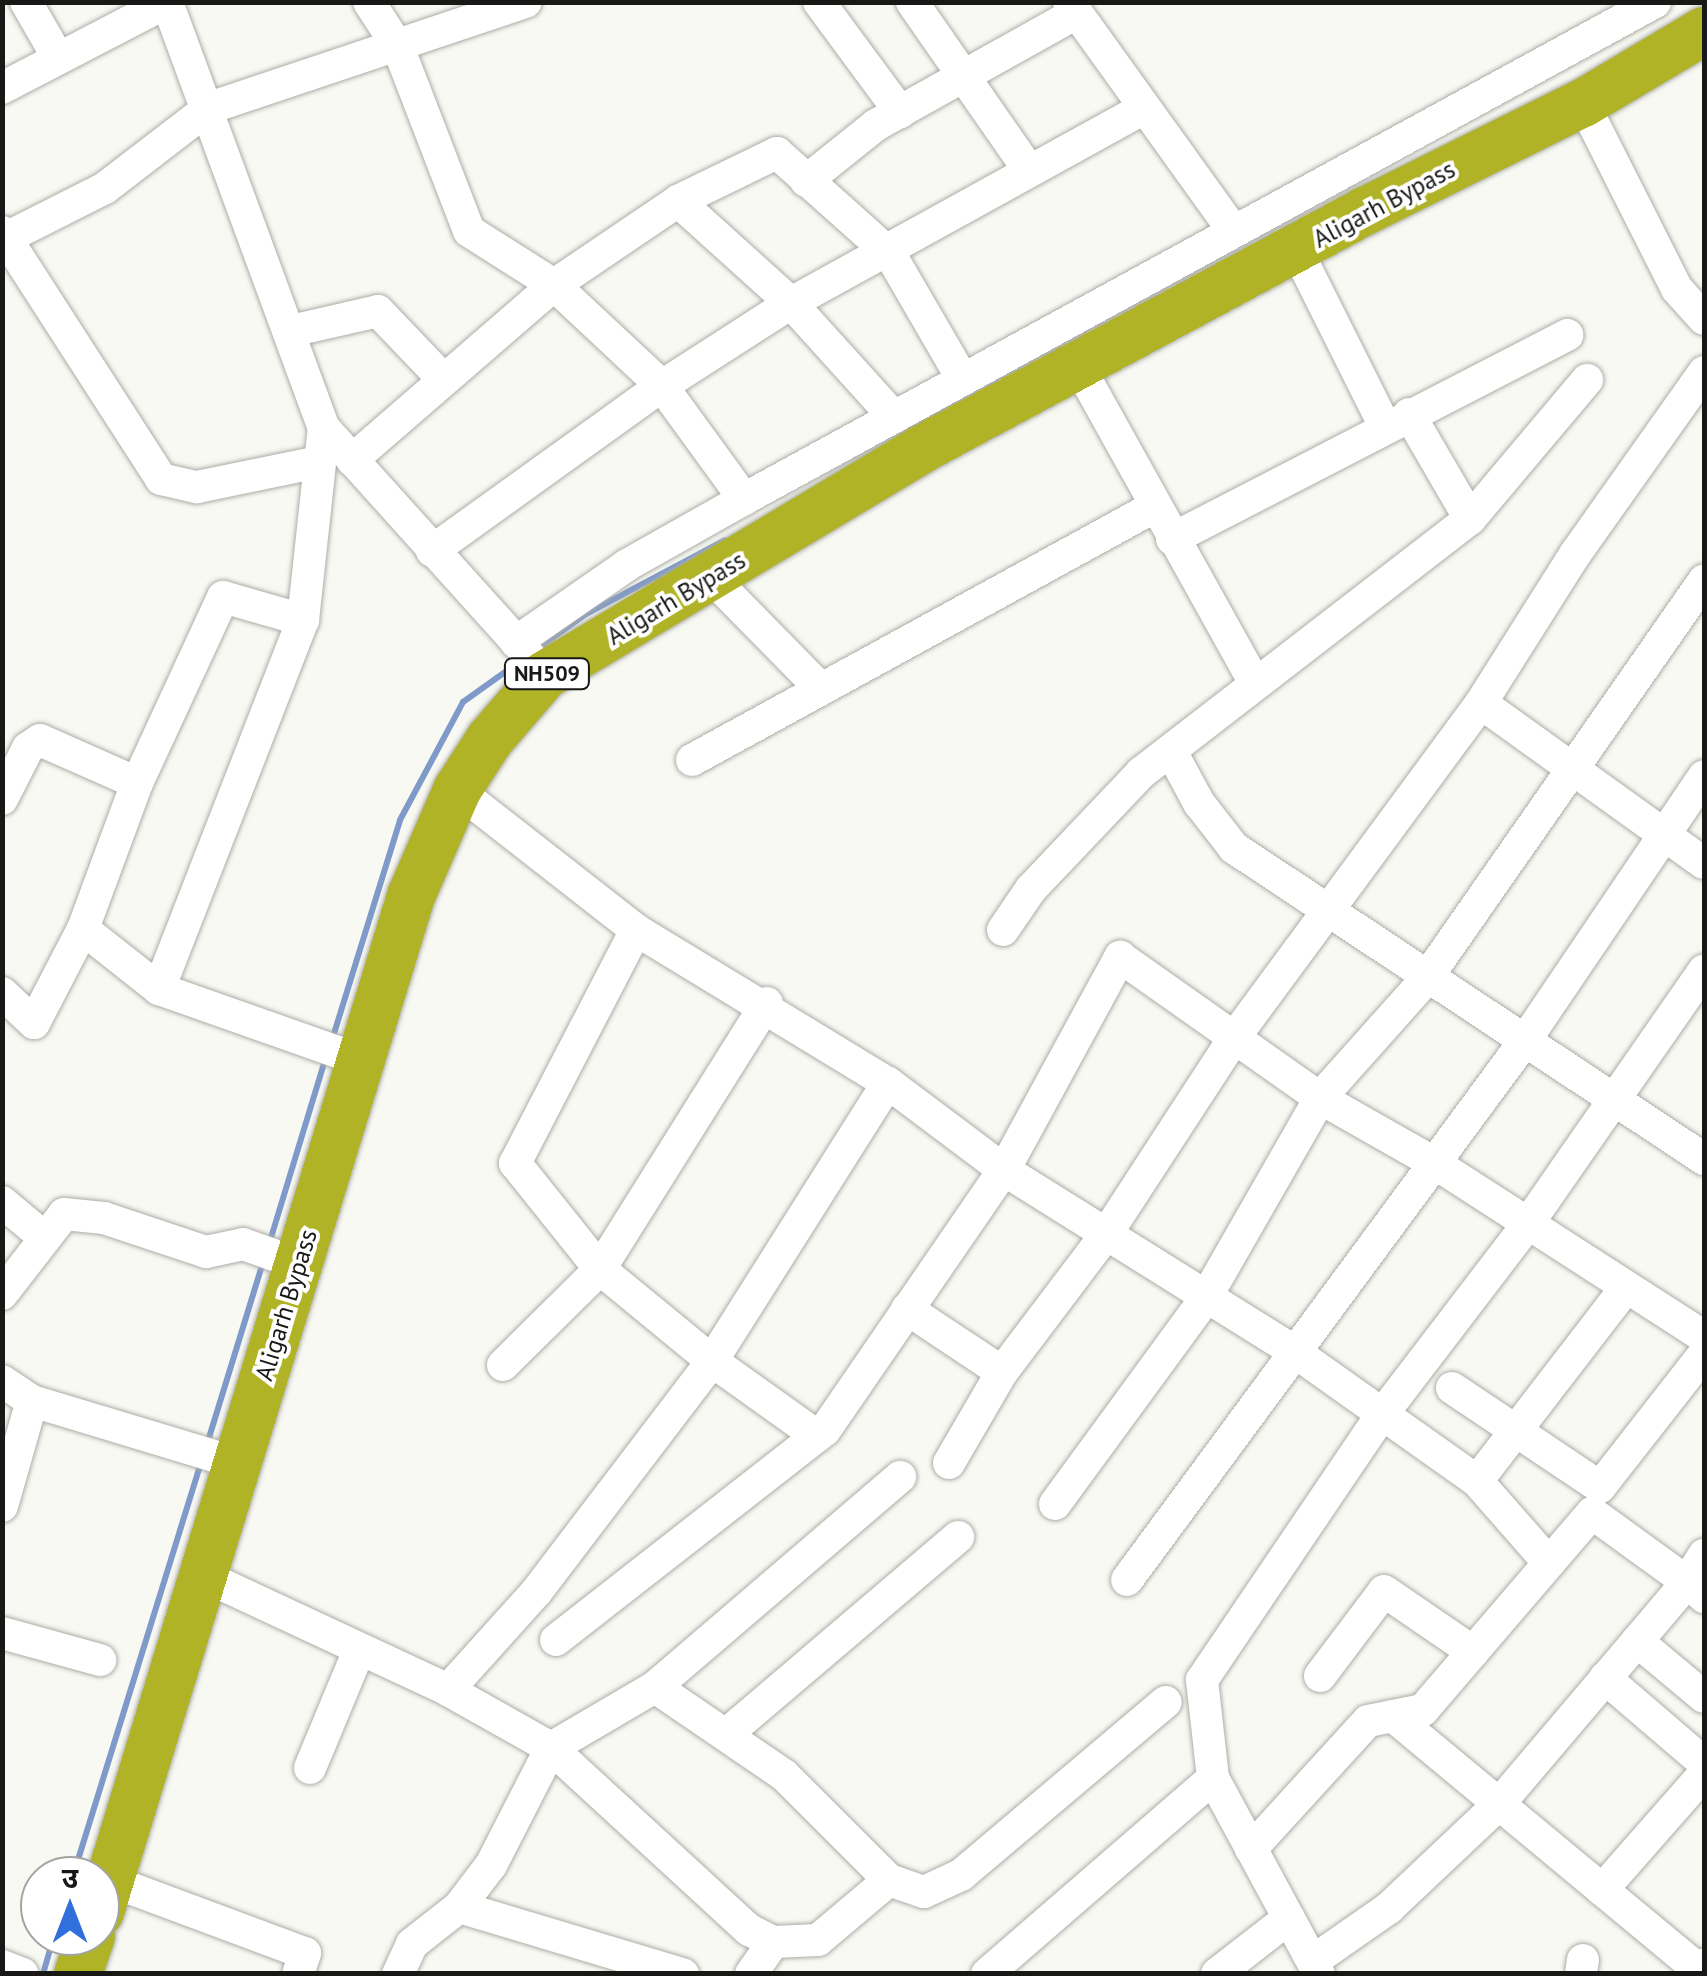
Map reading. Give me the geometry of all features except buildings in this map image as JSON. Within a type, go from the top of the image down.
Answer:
[{"type":"highway","name":"Aligarh Bypass","points":[[119,1856],[206,1577],[218,1456],[342,1054],[456,790],[530,658],[710,577],[922,449],[1296,250],[1700,45]]},
{"type":"street","points":[[26,2],[57,56]]},
{"type":"street","points":[[2,88],[167,2],[336,461],[432,551],[530,658],[612,575],[1232,229],[1655,2]]},
{"type":"street","points":[[370,2],[398,47],[469,231],[554,285],[662,386],[744,500]]},
{"type":"street","points":[[526,2],[209,108],[106,188],[4,234],[161,479],[197,487],[336,461],[554,285],[678,201],[777,153],[890,254],[962,378]]},
{"type":"street","points":[[818,2],[900,112]]},
{"type":"street","points":[[912,2],[1028,170]]},
{"type":"street","points":[[806,181],[900,112],[966,76],[1072,8],[1141,110],[1232,229]]},
{"type":"street","points":[[1583,104],[1677,289],[1704,319]]},
{"type":"street","points":[[432,551],[662,386],[791,304],[890,254],[1028,170],[1141,110]]},
{"type":"street","points":[[678,201],[791,304],[894,417]]},
{"type":"street","points":[[1296,250],[1397,421],[1470,519]]},
{"type":"street","points":[[290,331],[378,311],[441,377]]},
{"type":"street","points":[[1172,538],[1567,335]]},
{"type":"street","points":[[1078,367],[1253,680]]},
{"type":"street","points":[[949,1462],[1002,1372],[1107,1233],[1234,1038],[1481,704],[1576,553],[1704,372]]},
{"type":"street","points":[[1003,930],[1030,888],[1141,773],[1173,754],[1253,680],[1470,519],[1587,380]]},
{"type":"street","points":[[159,988],[303,620],[336,461]]},
{"type":"street","points":[[692,760],[1154,507]]},
{"type":"street","points":[[710,577],[821,689]]},
{"type":"street","points":[[1056,1504],[1205,1299],[1320,1098],[1426,979],[1704,580]]},
{"type":"street","points":[[2,994],[34,1024],[82,929],[137,783],[222,597],[303,620]]},
{"type":"street","points":[[1481,704],[1666,831],[1704,863]]},
{"type":"street","points":[[2,798],[28,748],[40,740],[137,783]]},
{"type":"street","points":[[1173,754],[1234,848],[1704,1160]]},
{"type":"street","points":[[1127,1580],[1292,1350],[1436,1164],[1524,1042],[1704,776]]},
{"type":"street","points":[[456,790],[636,930],[767,1003],[888,1083],[1004,1170],[1292,1350],[1477,1480],[1549,1563]]},
{"type":"street","points":[[82,929],[159,988],[342,1054]]},
{"type":"street","points":[[636,930],[514,1163],[600,1269],[712,1362],[818,1436]]},
{"type":"street","points":[[556,1640],[818,1436],[1004,1170],[1120,957],[1320,1098],[1436,1164],[1624,1289],[1704,1337]]},
{"type":"street","points":[[1452,1388],[1519,1431],[1596,1500],[1699,1578],[1637,1641],[1499,1804],[1389,1908],[1316,1967],[1213,1778],[1202,1680],[1382,1416],[1527,1225],[1704,970]]},
{"type":"street","points":[[503,1366],[600,1269],[767,1003]]},
{"type":"street","points":[[448,1690],[537,1591],[712,1362],[888,1083]]},
{"type":"street","points":[[2,1202],[45,1238]]},
{"type":"street","points":[[2,1294],[64,1214],[80,1214],[206,1252],[243,1244],[282,1258]]},
{"type":"street","points":[[1477,1480],[1519,1431],[1624,1289]]},
{"type":"street","points":[[907,1308],[1002,1372]]},
{"type":"street","points":[[1411,1721],[1549,1563],[1704,1354]]},
{"type":"street","points":[[2,1380],[32,1400],[218,1456]]},
{"type":"street","points":[[2,1506],[32,1400]]},
{"type":"street","points":[[398,1974],[412,1944],[459,1908],[491,1866],[551,1748],[655,1687],[900,1477]]},
{"type":"street","points":[[729,1732],[958,1537]]},
{"type":"street","points":[[206,1577],[448,1690],[551,1748],[749,1930],[773,1942],[818,1940],[889,1880]]},
{"type":"street","points":[[1320,1676],[1384,1592],[1473,1652]]},
{"type":"street","points":[[2,1634],[100,1660]]},
{"type":"street","points":[[1637,1641],[1704,1697]]},
{"type":"street","points":[[310,1768],[360,1650]]},
{"type":"street","points":[[1605,1678],[1704,1762]]},
{"type":"street","points":[[655,1687],[729,1732],[824,1809],[889,1880],[924,1892],[962,1875],[1166,1702]]},
{"type":"street","points":[[1252,1849],[1368,1721],[1411,1721],[1499,1804],[1602,1890],[1693,1965],[1704,1965]]},
{"type":"street","points":[[1602,1890],[1704,1774]]},
{"type":"street","points":[[987,1974],[1213,1778]]},
{"type":"street","points":[[120,1900],[305,1953],[298,1974]]},
{"type":"street","points":[[459,1908],[683,1974]]},
{"type":"street","points":[[1217,1974],[1289,1918]]},
{"type":"street","points":[[751,1974],[773,1942]]},
{"type":"street","points":[[2,1966],[23,1974]]},
{"type":"waterway","points":[[537,649],[586,614],[725,540]]},
{"type":"waterway","points":[[332,1040],[400,820],[463,702],[519,662]]},
{"type":"waterway","points":[[270,1241],[326,1057]]},
{"type":"waterway","points":[[208,1441],[263,1262]]},
{"type":"waterway","points":[[79,1856],[201,1463]]},
{"type":"waterway","points":[[43,1974],[48,1956]]}]
